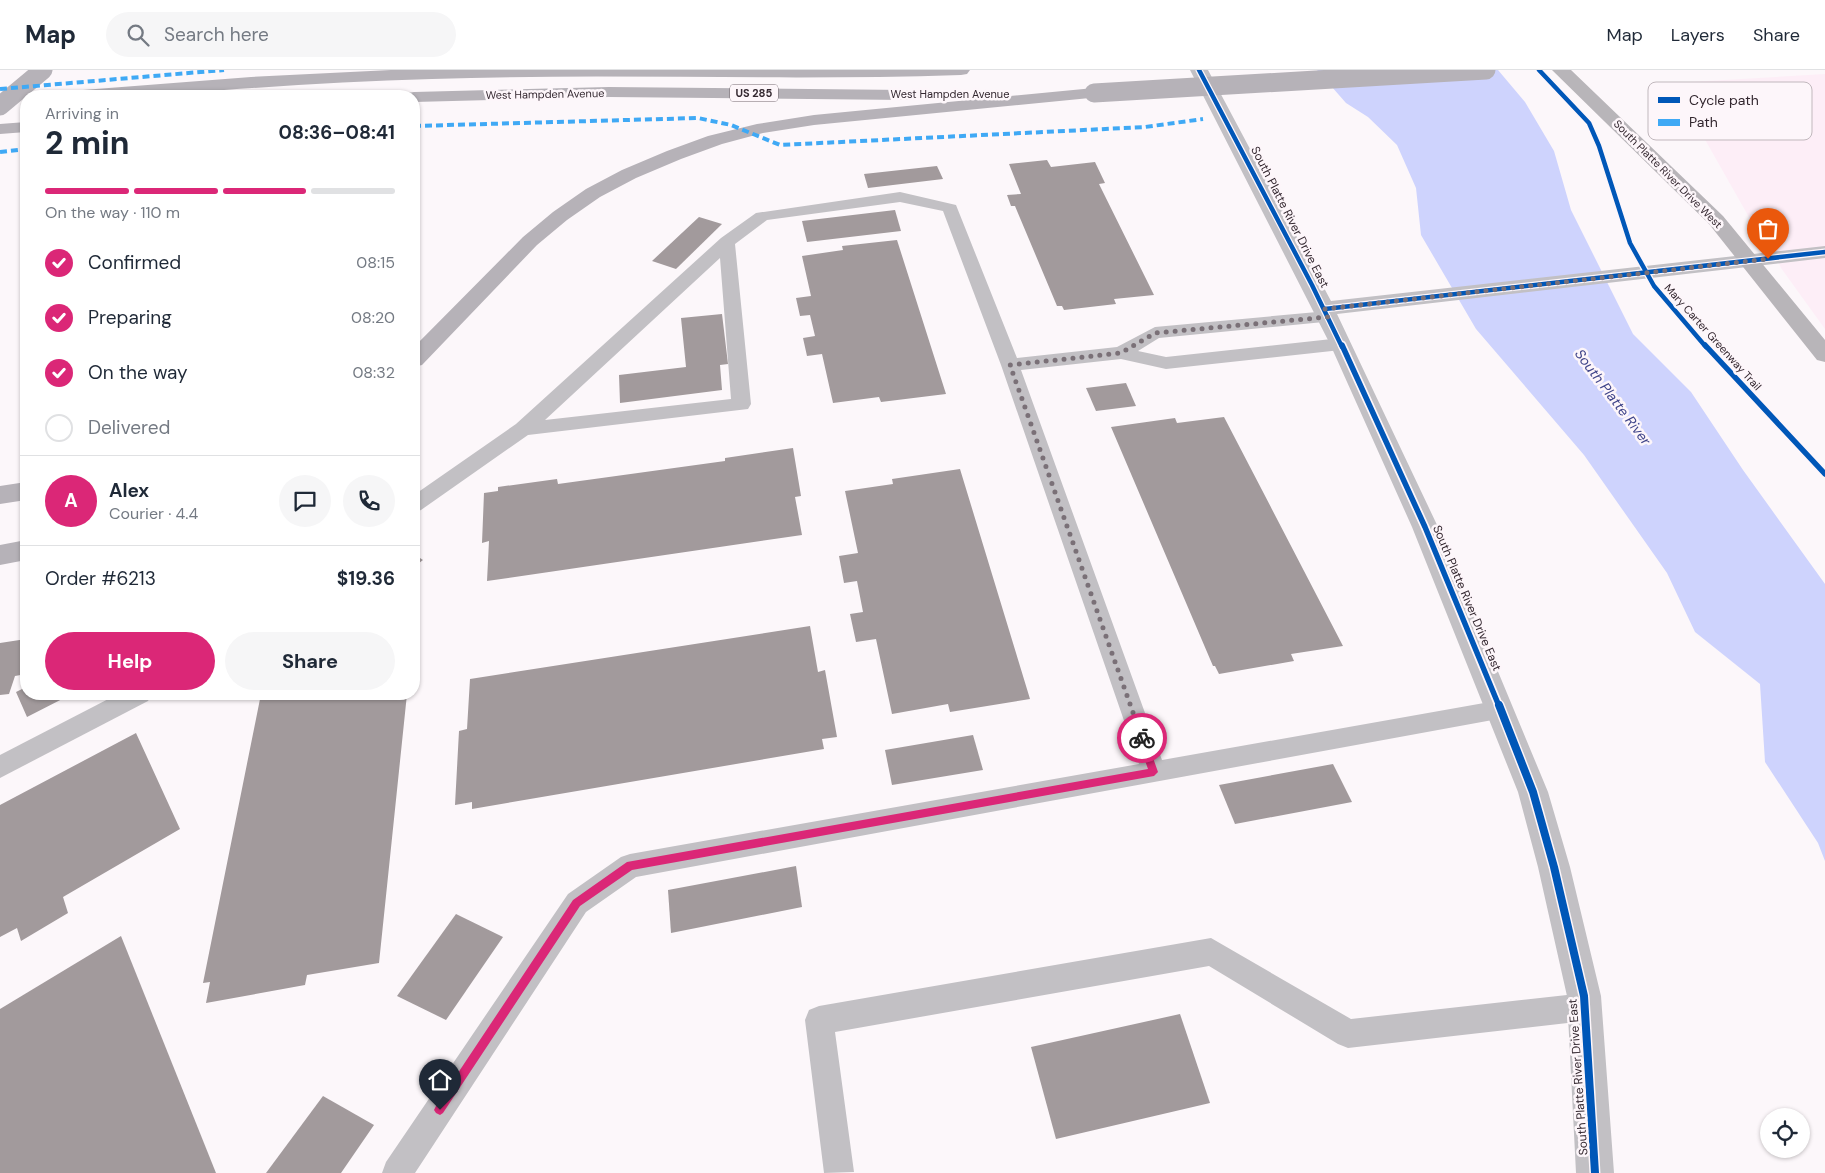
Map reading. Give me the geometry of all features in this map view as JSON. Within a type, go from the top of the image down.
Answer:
[{"type":"highway","points":[[0,106],[43,70]]},
{"type":"highway","points":[[214,84],[309,70]]},
{"type":"highway","name":"West Hampden Avenue","points":[[142,90],[304,78],[472,72],[875,72],[962,70]]},
{"type":"highway","name":"West Hampden Avenue","points":[[420,98],[609,92],[888,95],[1094,93],[1486,70]]},
{"type":"highway","points":[[420,354],[525,247],[560,216],[593,193],[629,174],[674,155],[715,140],[756,130],[814,120],[1094,93]]},
{"type":"highway","points":[[0,102],[20,100]]},
{"type":"highway","points":[[0,129],[20,127]]},
{"type":"highway","points":[[0,495],[20,492]]},
{"type":"highway","points":[[0,555],[20,551]]},
{"type":"street","name":"South Platte River Drive East","points":[[1199,70],[1326,313],[1425,527],[1501,710],[1538,811],[1554,867],[1584,996],[1595,1173]]},
{"type":"street","name":"South Platte River Drive West","points":[[1561,70],[1704,208],[1730,237],[1825,355]]},
{"type":"street","points":[[1326,313],[1399,300],[1698,268],[1825,252]]},
{"type":"lane","points":[[420,501],[523,429],[726,242],[762,216],[900,197],[950,208],[1010,365],[1154,772]]},
{"type":"lane","points":[[523,429],[741,404],[726,242]]},
{"type":"lane","points":[[1121,353],[1155,333],[1326,313]]},
{"type":"lane","points":[[1010,365],[1121,353],[1166,363],[1341,344]]},
{"type":"lane","points":[[0,767],[128,700]]},
{"type":"lane","points":[[398,1173],[577,903],[630,866],[1501,710]]},
{"type":"lane","points":[[839,1172],[819,1020],[1211,952],[1348,1034],[1585,1008]]},
{"type":"shaded area","points":[[1825,74],[1825,329],[1781,268],[1768,237],[1750,219],[1705,140],[1812,140],[1812,82],[1690,82]]},
{"type":"water","name":"South Platte River","points":[[1317,70],[1498,70],[1525,102],[1554,151],[1571,210],[1633,334],[1691,392],[1743,470],[1825,584],[1825,861],[1818,843],[1765,762],[1760,684],[1695,632],[1667,573],[1584,455],[1476,329],[1421,235],[1416,188],[1397,145],[1368,117],[1346,103]]},
{"type":"building","points":[[1047,160],[1051,167],[1095,162],[1105,183],[1099,184],[1154,295],[1114,299],[1116,304],[1064,310],[1062,306],[1057,306],[1015,206],[1011,206],[1007,195],[1021,194],[1009,164]]},
{"type":"building","points":[[937,166],[943,179],[868,188],[864,174]]},
{"type":"building","points":[[895,210],[901,231],[807,242],[802,221]]},
{"type":"building","points":[[699,217],[722,224],[676,269],[652,261]]},
{"type":"building","points":[[897,240],[946,394],[881,402],[879,397],[833,403],[822,354],[807,356],[803,338],[815,336],[810,315],[800,316],[796,298],[811,296],[802,256],[843,250],[842,246]]},
{"type":"building","points":[[722,314],[728,364],[720,365],[722,390],[620,403],[619,375],[686,367],[681,318]]},
{"type":"building","points":[[1126,383],[1136,406],[1096,411],[1086,388]]},
{"type":"building","points":[[1224,417],[1343,646],[1291,654],[1294,661],[1219,674],[1215,666],[1213,666],[1111,427],[1175,418],[1177,423]]},
{"type":"building","points":[[793,448],[801,496],[795,497],[802,535],[487,581],[489,541],[482,543],[484,493],[498,491],[498,487],[557,479],[558,484],[725,461],[725,458]]},
{"type":"building","points":[[960,469],[1030,699],[950,712],[948,704],[892,714],[876,639],[856,642],[850,614],[863,612],[857,581],[844,583],[839,556],[858,553],[845,491],[893,484],[892,479]]},
{"type":"building","points":[[810,626],[818,672],[825,670],[837,737],[822,739],[824,749],[472,809],[472,802],[455,805],[459,731],[467,729],[470,679]]},
{"type":"building","points":[[20,640],[20,675],[15,676],[9,694],[0,695],[0,643]]},
{"type":"building","points":[[20,690],[20,700],[60,700],[27,717],[16,692]]},
{"type":"building","points":[[260,700],[406,700],[379,963],[307,975],[305,985],[206,1003],[210,982],[203,983]]},
{"type":"building","points":[[136,733],[180,829],[63,897],[68,913],[21,941],[17,928],[0,937],[0,805]]},
{"type":"building","points":[[973,735],[983,770],[892,785],[885,750]]},
{"type":"building","points":[[1333,764],[1352,802],[1235,824],[1219,785]]},
{"type":"building","points":[[796,866],[802,907],[671,933],[668,890]]},
{"type":"building","points":[[456,914],[503,937],[446,1020],[397,996]]},
{"type":"building","points":[[121,936],[216,1173],[0,1173],[0,1009]]},
{"type":"building","points":[[1180,1014],[1210,1103],[1056,1139],[1031,1047]]},
{"type":"building","points":[[323,1096],[374,1125],[341,1173],[266,1173]]},
{"type":"marked path","points":[[0,89],[224,70]]},
{"type":"marked path","points":[[420,126],[698,118],[731,125],[780,145],[1145,127],[1203,119]]},
{"type":"marked path","points":[[0,152],[20,150]]},
{"type":"cycle path","points":[[1199,70],[1341,344],[1425,527],[1533,792],[1554,867],[1584,996],[1595,1173]]},
{"type":"cycle path","name":"Mary Carter Greenway Trail","points":[[1539,70],[1589,123],[1599,146],[1630,243],[1654,286],[1686,325],[1825,474]]},
{"type":"cycle path","points":[[1325,309],[1825,252]]},
{"type":"way so far","points":[[1142,738],[1010,365],[1121,353],[1155,333],[1328,317],[1325,309],[1768,259]]},
{"type":"route","points":[[440,1110],[577,903],[630,866],[1154,772],[1142,738]]}]
